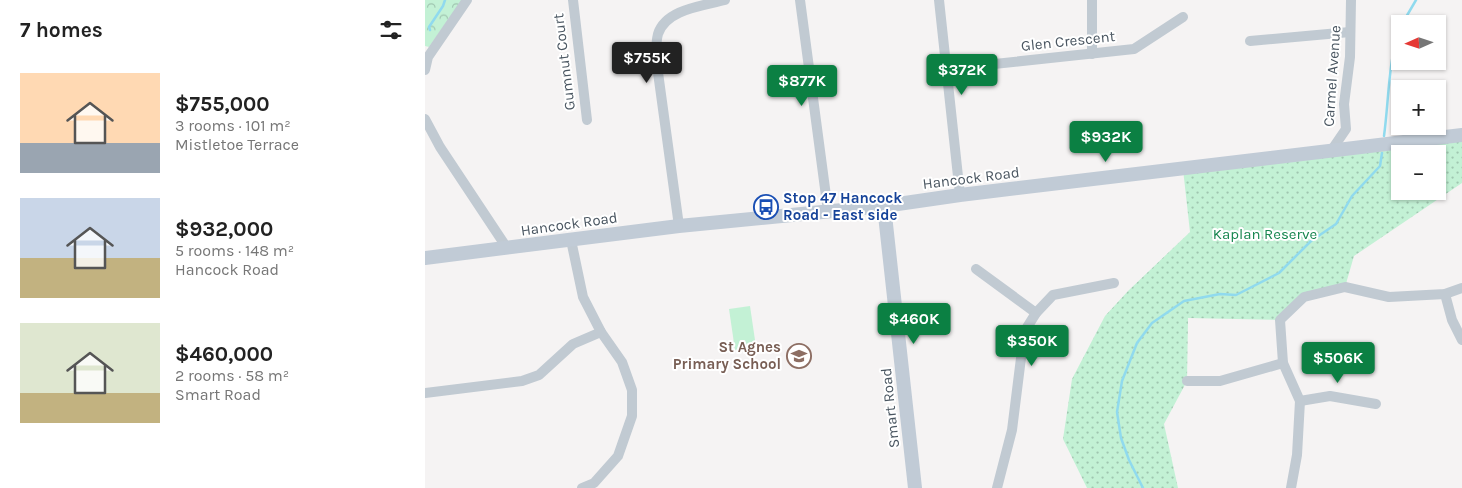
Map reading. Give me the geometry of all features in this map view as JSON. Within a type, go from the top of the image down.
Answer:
[{"type":"main road","name":"Hancock Road","points":[[425,258],[679,226],[884,206],[961,195],[1462,135]]},
{"type":"main road","name":"Smart Road","points":[[884,206],[915,488]]},
{"type":"street","points":[[425,70],[427,56],[467,0]]},
{"type":"street","name":"Gumnut Court","points":[[573,0],[587,120]]},
{"type":"street","points":[[679,226],[656,58],[658,34],[667,20],[684,12],[725,0]]},
{"type":"street","points":[[800,0],[828,211]]},
{"type":"street","points":[[939,0],[961,195]]},
{"type":"street","points":[[1092,0],[1092,54]]},
{"type":"street","name":"Carmel Avenue","points":[[1331,151],[1346,129],[1345,104],[1350,57],[1351,0]]},
{"type":"street","name":"Glen Crescent","points":[[947,70],[1134,49],[1183,17]]},
{"type":"street","points":[[1250,41],[1350,32]]},
{"type":"street","points":[[425,119],[440,147],[507,248]]},
{"type":"street","points":[[571,240],[583,298],[601,332],[622,362],[632,390],[632,416],[618,456],[594,483],[582,488]]},
{"type":"street","points":[[976,269],[1036,313]]},
{"type":"street","points":[[997,488],[1012,430],[1026,329],[1036,313],[1053,295],[1114,283]]},
{"type":"street","points":[[1291,488],[1297,455],[1299,401],[1283,362],[1280,320],[1304,297],[1345,287],[1389,297],[1445,294],[1462,288]]},
{"type":"street","points":[[1445,294],[1452,320],[1462,340]]},
{"type":"street","points":[[425,393],[521,381],[539,375],[573,344],[601,332]]},
{"type":"street","points":[[1187,381],[1220,381],[1283,362]]},
{"type":"street","points":[[1299,401],[1331,396],[1376,404]]},
{"type":"green space","points":[[425,0],[462,0],[429,47],[425,46]]},
{"type":"green space","name":"Kaplan Reserve","points":[[1462,135],[1462,183],[1446,194],[1446,145],[1391,145],[1391,200],[1437,200],[1354,256],[1345,287],[1304,297],[1280,320],[1188,318],[1187,381],[1164,424],[1178,488],[1087,488],[1063,439],[1072,379],[1105,316],[1128,291],[1190,232],[1183,169]]},
{"type":"green space","points":[[750,306],[756,347],[735,350],[729,309]]},
{"type":"waterway","points":[[430,30],[429,27],[445,0]]},
{"type":"waterway","points":[[1407,15],[1416,0]]},
{"type":"waterway","points":[[1384,136],[1391,67]]},
{"type":"waterway","points":[[1143,488],[1129,460],[1121,438],[1117,412],[1122,381],[1137,343],[1152,323],[1184,301],[1220,294],[1236,295],[1279,273],[1311,241],[1336,224],[1352,196],[1380,166],[1382,153]]},
{"type":"place","name":"Stop 47 Hancock Road - East side","points":[[766,207]]},
{"type":"place","name":"St Agnes Primary School","points":[[799,356]]}]
